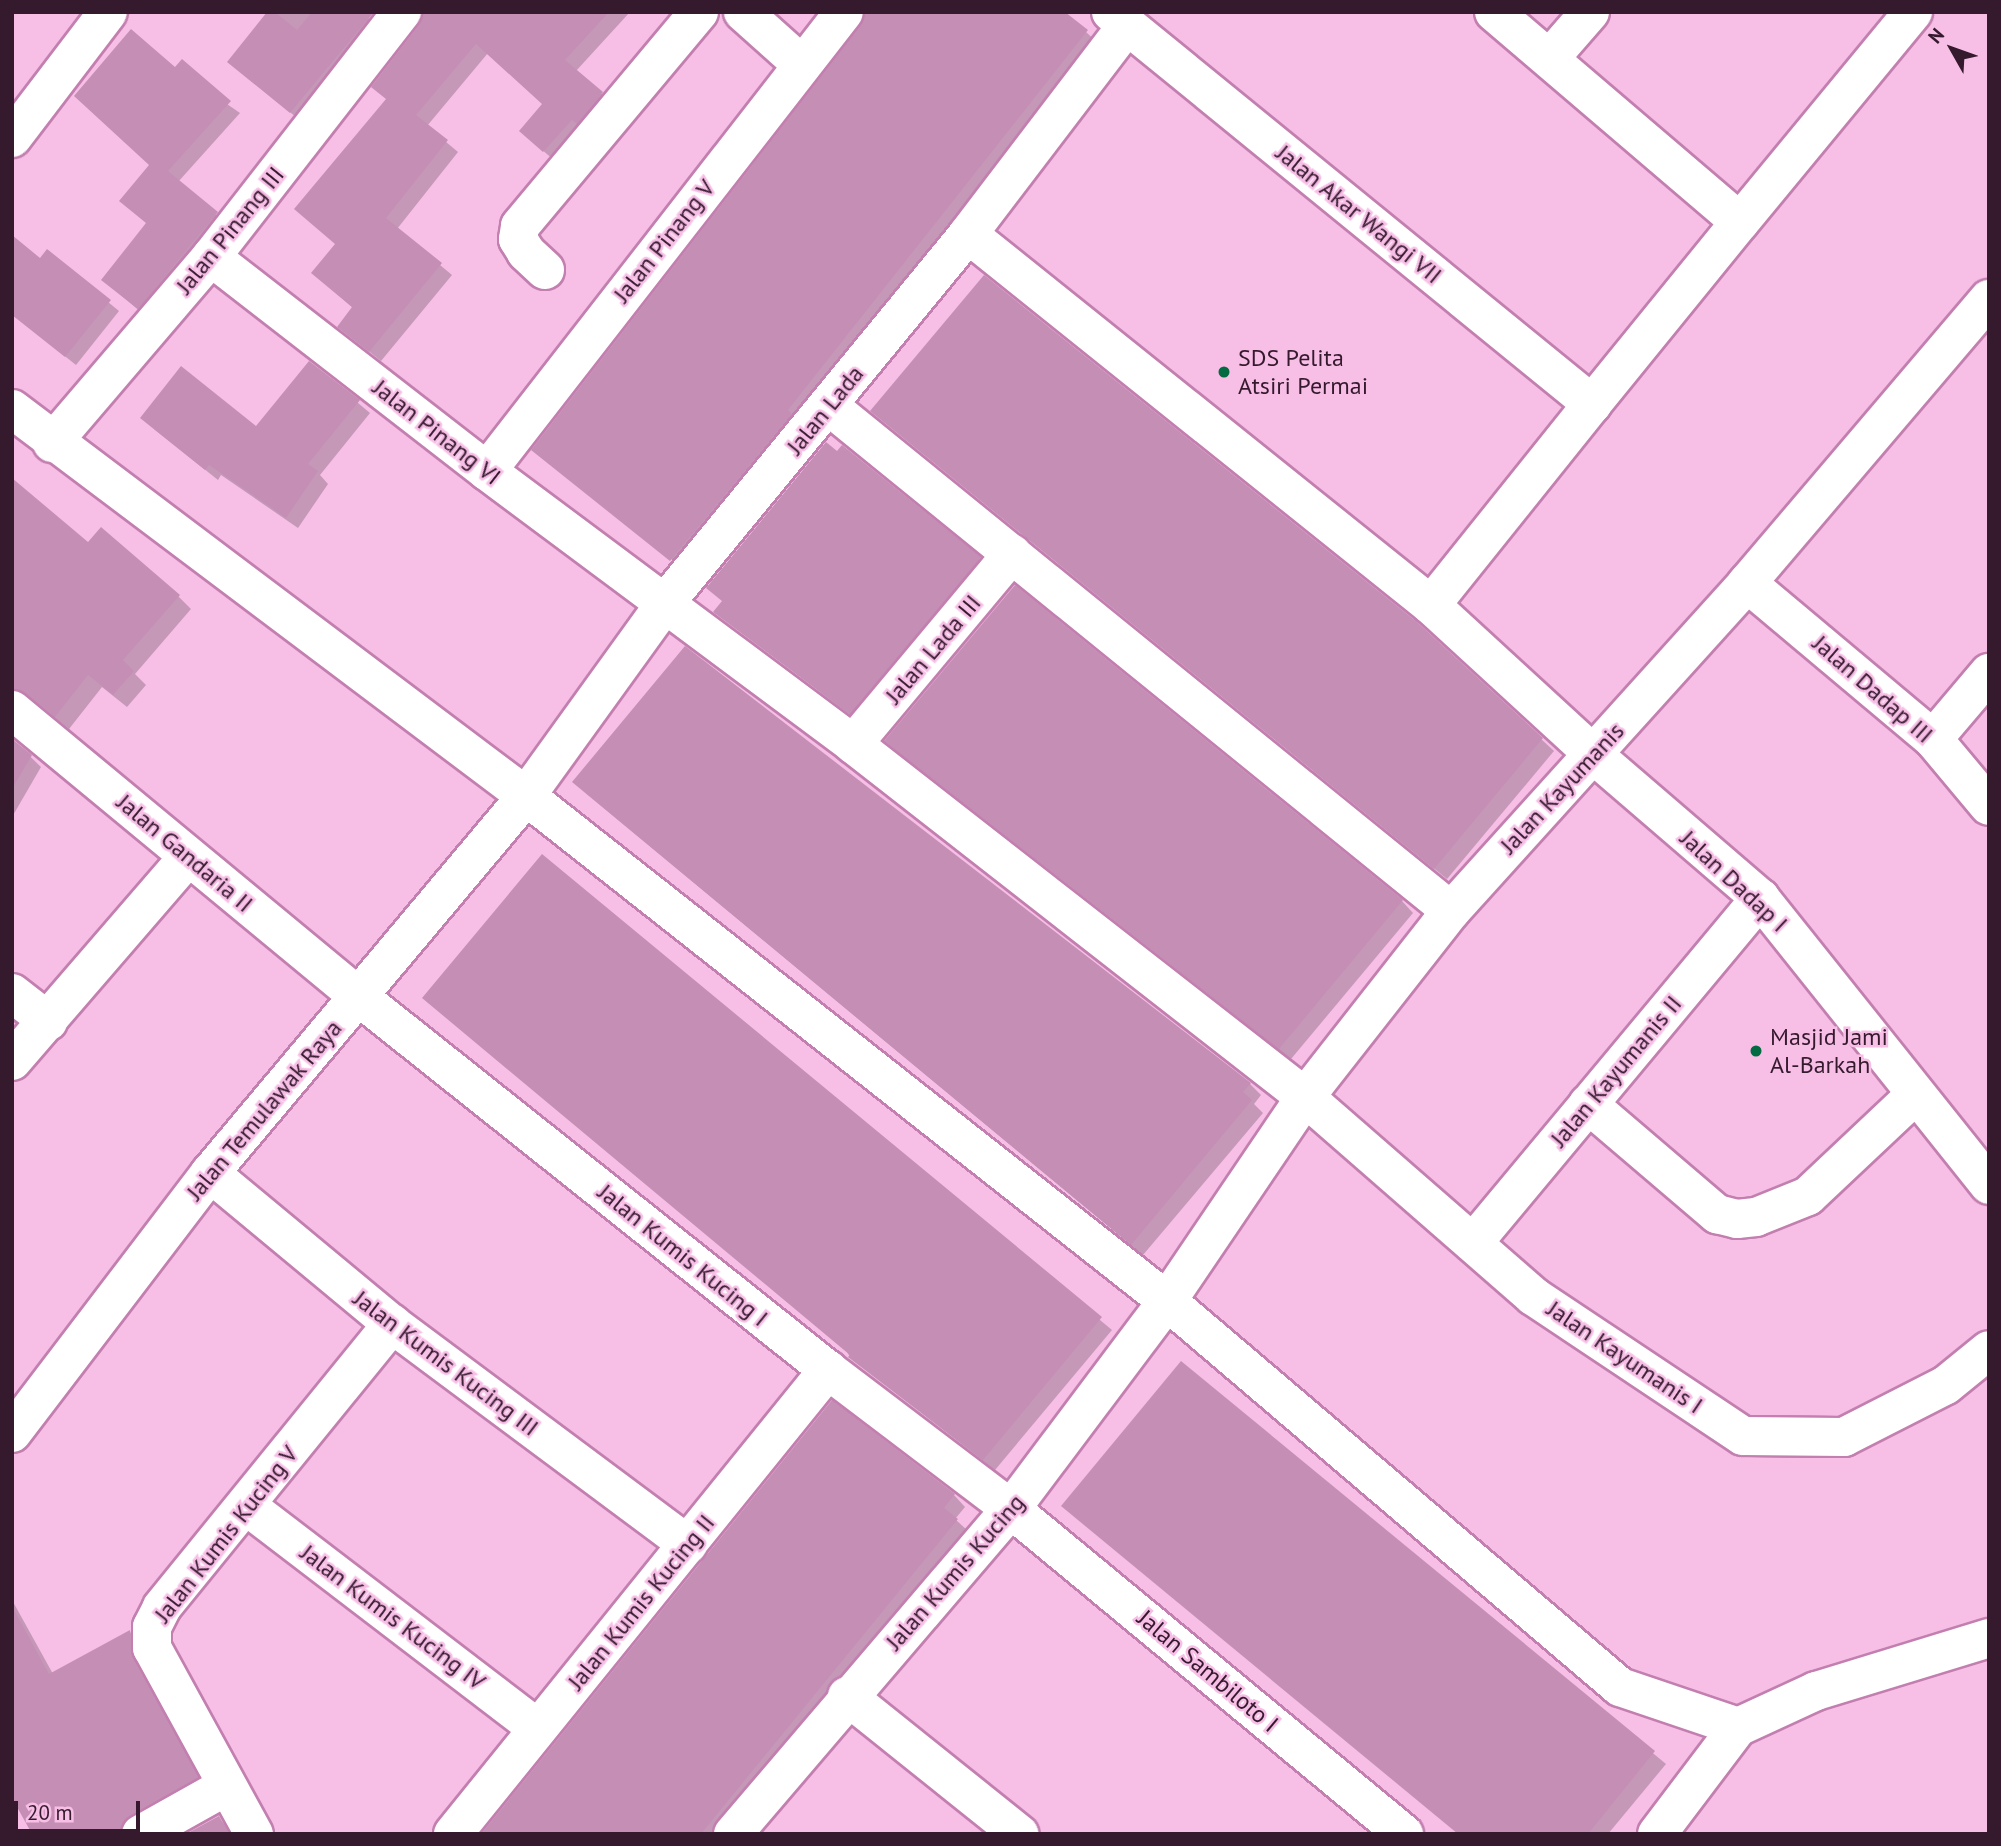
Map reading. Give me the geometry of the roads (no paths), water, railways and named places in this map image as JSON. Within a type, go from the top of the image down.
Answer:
[{"type":"street","points":[[12,138],[108,12]]},
{"type":"street","name":"Jalan Pinang III","points":[[52,443],[211,257],[402,12]]},
{"type":"street","points":[[545,270],[526,252],[519,239],[520,226],[699,12]]},
{"type":"street","points":[[743,12],[800,63]]},
{"type":"street","name":"Jalan Pinang V","points":[[487,471],[800,63],[844,12]]},
{"type":"street","points":[[1494,12],[1740,222]]},
{"type":"street","points":[[1550,58],[1590,12]]},
{"type":"street","points":[[1431,605],[1913,12]]},
{"type":"street","name":"Jalan Lada","points":[[526,796],[665,603],[968,234],[1119,19]]},
{"type":"street","name":"Jalan Akar Wangi VII","points":[[1119,19],[1592,404]]},
{"type":"street","name":"Jalan Dadap I","points":[[968,234],[1431,605],[1595,756],[1759,898],[1989,1185]]},
{"type":"street","name":"Jalan Pinang VI","points":[[211,257],[487,471],[853,744]]},
{"type":"street","name":"Jalan Kayumanis","points":[[1167,1301],[1305,1097],[1451,911],[1519,833],[1595,756],[1747,583],[1989,299]]},
{"type":"street","points":[[829,406],[1451,911]]},
{"type":"street","points":[[12,409],[52,443],[526,796],[1167,1301],[1620,1687],[1738,1727]]},
{"type":"street","name":"Jalan Lada III","points":[[853,744],[1012,554]]},
{"type":"street","name":"Jalan Dadap III","points":[[1747,583],[1933,739],[1989,806]]},
{"type":"street","points":[[1933,739],[1989,673]]},
{"type":"street","name":"Jalan Gandaria II","points":[[12,710],[358,996]]},
{"type":"street","name":"Jalan Kayumanis I","points":[[853,744],[1305,1097],[1533,1296],[1744,1436],[1844,1437],[1946,1385],[1989,1350]]},
{"type":"street","name":"Jalan Temulawak Raya","points":[[12,1433],[210,1173],[526,796]]},
{"type":"street","points":[[12,1061],[188,857]]},
{"type":"street","name":"Jalan Kayumanis II","points":[[1473,1243],[1759,898]]},
{"type":"street","points":[[12,993],[48,1021]]},
{"type":"street","name":"Jalan Kumis Kucing I","points":[[358,996],[828,1370],[1011,1509]]},
{"type":"street","points":[[1588,1104],[1717,1214],[1737,1219],[1756,1217],[1808,1196],[1915,1095]]},
{"type":"street","name":"Jalan Kumis Kucing III","points":[[210,1173],[392,1324],[688,1545]]},
{"type":"street","name":"Jalan Kumis Kucing","points":[[733,1834],[847,1696],[1011,1509],[1167,1301]]},
{"type":"street","name":"Jalan Kumis Kucing V","points":[[254,1834],[152,1648],[152,1627],[162,1607],[248,1507],[392,1324]]},
{"type":"street","name":"Jalan Kumis Kucing II","points":[[453,1834],[828,1370]]},
{"type":"street","name":"Jalan Kumis Kucing IV","points":[[248,1507],[537,1728]]},
{"type":"street","name":"Jalan Sambiloto I","points":[[1011,1509],[1404,1834]]},
{"type":"street","points":[[1657,1834],[1738,1727],[1816,1691],[1989,1638]]},
{"type":"street","points":[[847,1696],[1019,1834]]},
{"type":"street","points":[[141,1834],[227,1786]]},
{"type":"place","name":"SDS Pelita Atsiri Permai","points":[[1224,372]]},
{"type":"place","name":"Masjid Jami Al-Barkah","points":[[1756,1051]]}]
